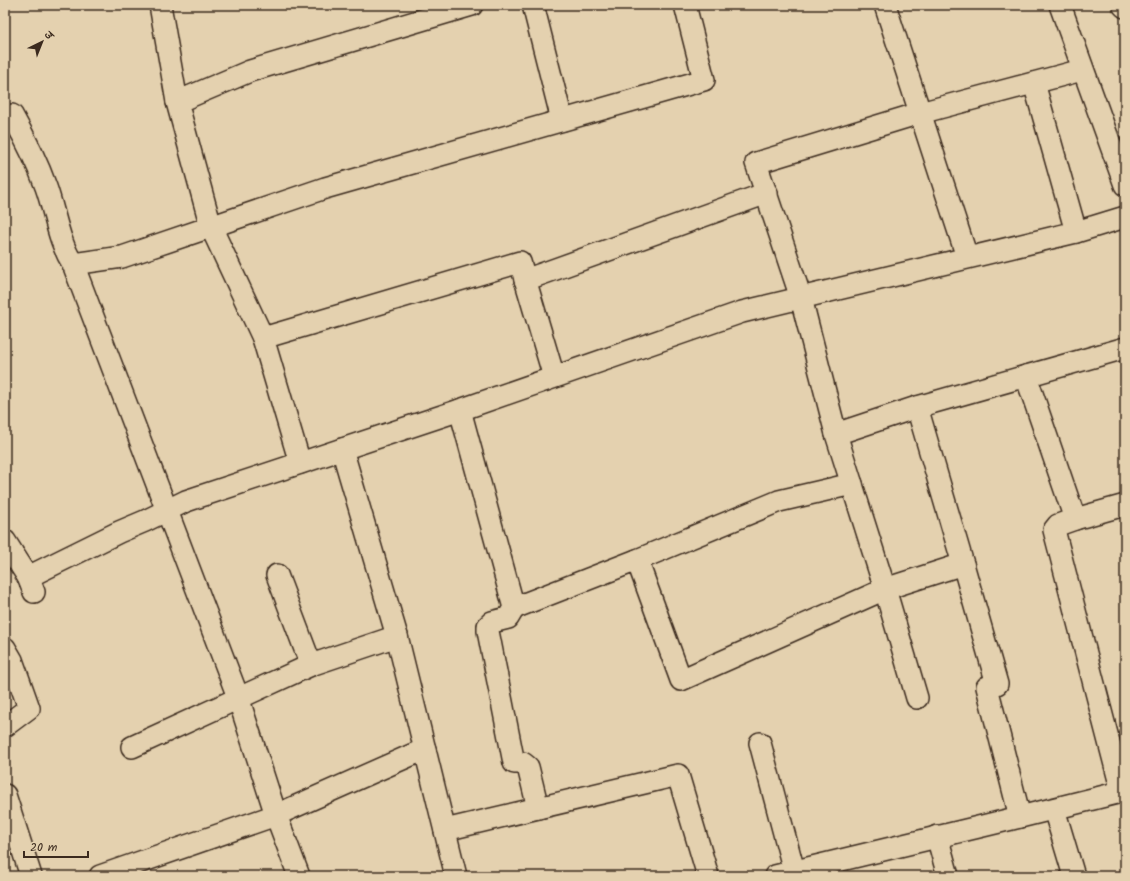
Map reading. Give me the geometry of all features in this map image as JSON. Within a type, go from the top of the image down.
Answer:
[{"type":"street","points":[[160,5],[177,102],[211,227],[263,338],[300,463]]},
{"type":"street","points":[[177,102],[250,71],[472,5]]},
{"type":"street","points":[[533,5],[562,120]]},
{"type":"street","points":[[73,264],[122,257],[325,188],[704,80],[685,5]]},
{"type":"street","points":[[885,5],[967,258]]},
{"type":"street","points":[[1060,5],[1082,70],[1125,185]]},
{"type":"street","points":[[917,698],[885,589],[836,434],[802,298],[756,162],[920,113],[1082,70]]},
{"type":"street","points":[[1034,83],[1076,232]]},
{"type":"street","points":[[5,118],[12,115],[23,135],[46,186],[66,254],[73,264],[238,697],[276,815],[299,876]]},
{"type":"street","points":[[525,280],[767,193]]},
{"type":"street","points":[[5,541],[31,584],[119,532],[186,501],[460,410],[742,312],[1076,232],[1125,216]]},
{"type":"street","points":[[263,338],[520,262],[554,377]]},
{"type":"street","points":[[836,434],[917,407],[1125,348]]},
{"type":"street","points":[[1026,376],[1075,519]]},
{"type":"street","points":[[917,407],[996,684],[987,687],[1020,817]]},
{"type":"street","points":[[460,410],[514,608]]},
{"type":"street","points":[[342,449],[398,636],[456,876]]},
{"type":"street","points":[[538,808],[528,767],[523,763],[514,763],[488,626],[492,622],[508,618],[514,608],[637,560],[779,501],[852,484]]},
{"type":"street","points":[[760,743],[785,874],[832,869],[937,836],[1124,791],[1054,530],[1058,525],[1075,519],[1125,505]]},
{"type":"street","points":[[637,560],[681,680],[885,589],[963,564]]},
{"type":"street","points":[[277,575],[311,665]]},
{"type":"street","points":[[132,747],[238,697],[311,665],[398,636]]},
{"type":"street","points":[[5,648],[12,660],[29,708],[5,726]]},
{"type":"street","points":[[100,876],[276,815],[425,749]]},
{"type":"street","points":[[445,830],[678,775],[708,876]]},
{"type":"street","points":[[5,795],[31,876]]},
{"type":"street","points":[[1054,808],[1074,876]]},
{"type":"street","points":[[937,836],[948,876]]}]
